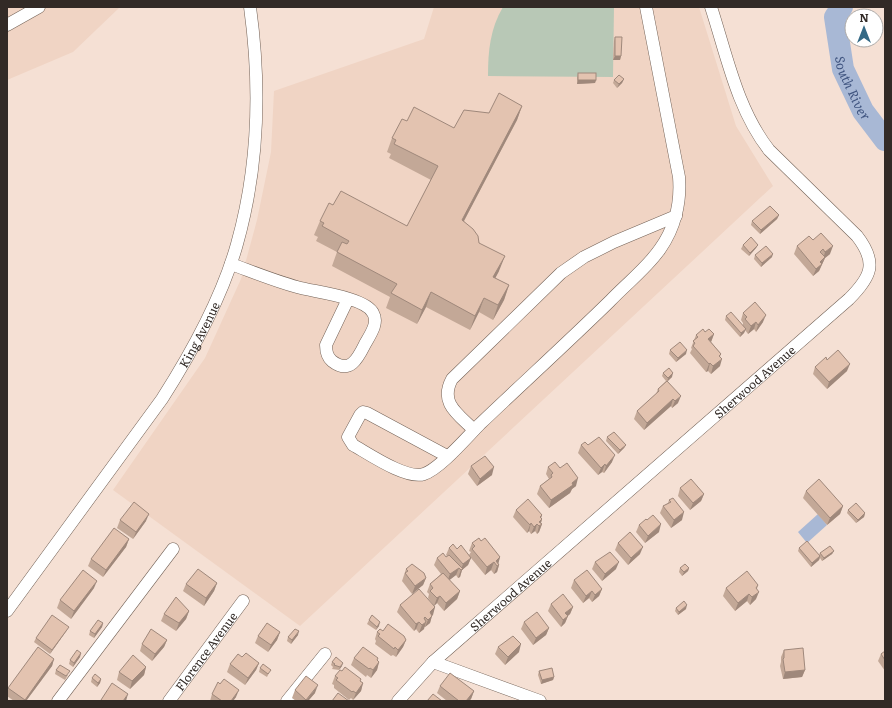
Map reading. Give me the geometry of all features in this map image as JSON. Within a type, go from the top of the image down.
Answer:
[{"type":"street","points":[[7,25],[39,7]]},
{"type":"street","name":"King Avenue","points":[[7,612],[162,399],[185,362],[205,325],[230,264],[246,209],[253,170],[257,84],[250,7]]},
{"type":"street","points":[[447,456],[363,412],[348,437],[353,445],[409,475],[423,475],[431,471],[447,456],[655,256],[668,236],[676,216],[680,188],[679,177],[646,7]]},
{"type":"street","name":"Sherwood Avenue","points":[[398,701],[433,662],[849,299],[864,284],[869,274],[870,257],[865,246],[857,236],[769,150],[757,135],[742,105],[711,7]]},
{"type":"street","points":[[474,430],[452,409],[448,401],[447,392],[452,379],[561,273],[584,257],[614,242],[676,216]]},
{"type":"street","points":[[230,264],[297,287],[348,299],[369,308],[374,314],[374,328],[357,360],[350,365],[343,366],[329,359],[326,352],[326,345],[348,299]]},
{"type":"street","points":[[58,701],[173,549]]},
{"type":"street","name":"Florence Avenue","points":[[169,701],[243,601]]},
{"type":"street","points":[[288,701],[325,654]]},
{"type":"street","points":[[433,662],[517,696],[540,701]]},
{"type":"shaded area","points":[[7,7],[120,7],[73,52],[7,80]]},
{"type":"shaded area","points":[[434,7],[699,7],[736,126],[773,186],[300,626],[113,490],[205,358],[241,279],[257,220],[271,152],[274,91],[424,39]]},
{"type":"green space","points":[[503,7],[614,7],[613,77],[488,76],[491,40],[495,24]]},
{"type":"water","points":[[818,514],[827,525],[807,543],[798,532]]},
{"type":"building","points":[[615,37],[622,37],[621,56],[615,56]]},
{"type":"building","points":[[578,73],[596,73],[596,80],[578,80]]},
{"type":"building","points":[[619,75],[624,79],[619,84],[614,80]]},
{"type":"building","points":[[499,93],[522,106],[462,220],[473,229],[478,236],[479,243],[505,256],[493,277],[509,285],[498,305],[484,298],[475,316],[431,292],[422,310],[391,293],[397,284],[337,252],[342,242],[347,244],[349,241],[322,226],[324,223],[320,221],[329,203],[333,205],[341,191],[407,226],[438,166],[394,144],[396,140],[392,138],[402,119],[407,121],[414,107],[454,128],[464,110],[489,113]]},
{"type":"building","points":[[770,206],[779,215],[761,230],[752,221]]},
{"type":"building","points":[[821,233],[833,246],[825,252],[823,249],[820,252],[825,257],[820,262],[822,264],[816,269],[797,246],[809,236],[813,240]]},
{"type":"building","points":[[751,237],[758,245],[750,253],[743,245]]},
{"type":"building","points":[[766,246],[773,254],[762,263],[755,255]]},
{"type":"building","points":[[755,302],[766,315],[758,325],[756,322],[751,326],[745,319],[747,317],[743,313]]},
{"type":"building","points":[[731,312],[746,329],[741,333],[726,316]]},
{"type":"building","points":[[703,329],[705,332],[709,329],[714,334],[708,339],[721,354],[719,356],[722,359],[713,366],[710,363],[709,364],[693,346],[695,343],[693,341],[698,337],[696,335]]},
{"type":"building","points":[[680,342],[687,350],[678,358],[670,350]]},
{"type":"building","points":[[838,350],[850,364],[829,382],[815,367],[826,357],[827,360]]},
{"type":"building","points":[[669,368],[673,373],[668,378],[663,373]]},
{"type":"building","points":[[667,381],[681,396],[675,401],[673,399],[647,423],[637,411],[659,391],[658,389]]},
{"type":"building","points":[[614,432],[626,445],[620,450],[607,437]]},
{"type":"building","points":[[599,437],[615,455],[606,466],[605,464],[601,468],[581,445],[585,442],[588,445]]},
{"type":"building","points":[[485,456],[494,467],[480,479],[471,466]]},
{"type":"building","points":[[555,462],[560,468],[567,463],[578,478],[572,483],[573,485],[551,500],[540,486],[552,477],[551,475],[553,473],[548,467]]},
{"type":"building","points":[[691,479],[704,494],[693,503],[680,488]]},
{"type":"building","points":[[819,479],[843,506],[830,518],[806,491]]},
{"type":"building","points":[[673,498],[684,512],[674,520],[663,506],[671,502],[669,500]]},
{"type":"building","points":[[528,499],[542,515],[540,517],[542,519],[539,522],[542,524],[539,526],[537,524],[534,527],[531,523],[530,525],[516,510]]},
{"type":"building","points":[[134,502],[149,514],[136,532],[120,520]]},
{"type":"building","points":[[856,503],[865,513],[858,520],[848,510]]},
{"type":"building","points":[[653,515],[661,524],[648,536],[639,525]]},
{"type":"building","points":[[114,528],[129,539],[106,570],[91,559]]},
{"type":"building","points":[[630,532],[643,547],[631,558],[618,543]]},
{"type":"building","points":[[479,538],[481,541],[485,538],[500,557],[496,561],[499,565],[497,566],[494,562],[487,567],[472,549],[475,546],[472,543]]},
{"type":"building","points":[[807,541],[820,556],[812,563],[799,548]]},
{"type":"building","points":[[453,544],[457,549],[461,545],[471,558],[463,564],[449,548]]},
{"type":"building","points":[[830,546],[834,551],[824,558],[820,553]]},
{"type":"building","points":[[610,552],[619,562],[605,574],[595,562]]},
{"type":"building","points":[[443,553],[446,557],[449,555],[463,569],[461,570],[459,568],[450,574],[437,558]]},
{"type":"building","points":[[412,564],[424,573],[426,578],[415,586],[405,573],[408,571],[406,569]]},
{"type":"building","points":[[685,564],[689,568],[684,572],[680,568]]},
{"type":"building","points":[[198,569],[217,583],[206,598],[186,584]]},
{"type":"building","points":[[83,570],[97,581],[74,611],[60,600]]},
{"type":"building","points":[[587,570],[602,589],[595,595],[592,591],[586,596],[574,580]]},
{"type":"building","points":[[747,571],[758,585],[756,588],[759,592],[752,597],[749,594],[738,603],[726,588]]},
{"type":"building","points":[[443,573],[460,591],[446,603],[440,596],[437,598],[430,591],[433,588],[430,584]]},
{"type":"building","points":[[419,589],[435,607],[430,612],[432,616],[428,620],[425,617],[426,622],[422,625],[419,622],[416,624],[400,605]]},
{"type":"building","points":[[563,594],[573,607],[565,613],[568,616],[563,620],[551,604]]},
{"type":"building","points":[[176,597],[189,611],[179,623],[164,614]]},
{"type":"building","points":[[684,601],[687,605],[679,612],[676,608]]},
{"type":"building","points":[[537,612],[549,628],[536,638],[524,622]]},
{"type":"building","points":[[52,615],[69,627],[52,650],[36,638]]},
{"type":"building","points":[[372,615],[380,622],[377,627],[369,620]]},
{"type":"building","points":[[98,620],[103,623],[95,634],[90,631]]},
{"type":"building","points":[[267,623],[280,632],[271,645],[258,636]]},
{"type":"building","points":[[388,624],[404,636],[406,640],[398,650],[395,647],[394,649],[378,636],[380,634],[377,632],[380,629],[383,631]]},
{"type":"building","points":[[151,629],[167,640],[155,654],[142,644]]},
{"type":"building","points":[[295,629],[299,631],[292,640],[288,637]]},
{"type":"building","points":[[513,636],[521,644],[508,657],[498,647]]},
{"type":"building","points":[[38,647],[54,659],[25,700],[8,688]]},
{"type":"building","points":[[363,647],[378,658],[377,660],[379,662],[373,670],[370,668],[369,669],[354,658]]},
{"type":"building","points":[[803,648],[805,670],[785,672],[783,659],[784,650]]},
{"type":"building","points":[[77,650],[81,653],[74,663],[70,660]]},
{"type":"building","points":[[885,651],[885,660],[881,654]]},
{"type":"building","points":[[246,653],[259,663],[248,678],[230,664],[238,654],[242,657]]},
{"type":"building","points":[[133,655],[146,667],[132,681],[119,672]]},
{"type":"building","points":[[336,657],[343,663],[340,667],[334,665],[335,664],[332,662]]},
{"type":"building","points":[[263,664],[271,670],[268,674],[260,668]]},
{"type":"building","points":[[60,665],[70,671],[66,676],[56,670]]},
{"type":"building","points":[[345,667],[361,679],[360,681],[363,683],[356,693],[353,691],[352,692],[336,680],[338,678],[335,676]]},
{"type":"building","points":[[552,668],[554,677],[542,680],[539,671]]},
{"type":"building","points":[[450,673],[474,691],[466,701],[459,701],[440,686]]},
{"type":"building","points":[[95,674],[101,679],[98,683],[92,678]]},
{"type":"building","points":[[306,676],[318,685],[306,700],[295,690]]},
{"type":"building","points":[[224,679],[239,690],[231,701],[222,701],[212,694],[218,682],[220,684]]},
{"type":"building","points":[[112,683],[128,694],[123,701],[101,700]]},
{"type":"building","points":[[338,693],[349,701],[332,701]]},
{"type":"building","points":[[433,694],[442,701],[427,701]]},
{"type":"waterway","name":"South River","points":[[842,7],[835,17],[843,69],[863,111],[885,140]]}]
